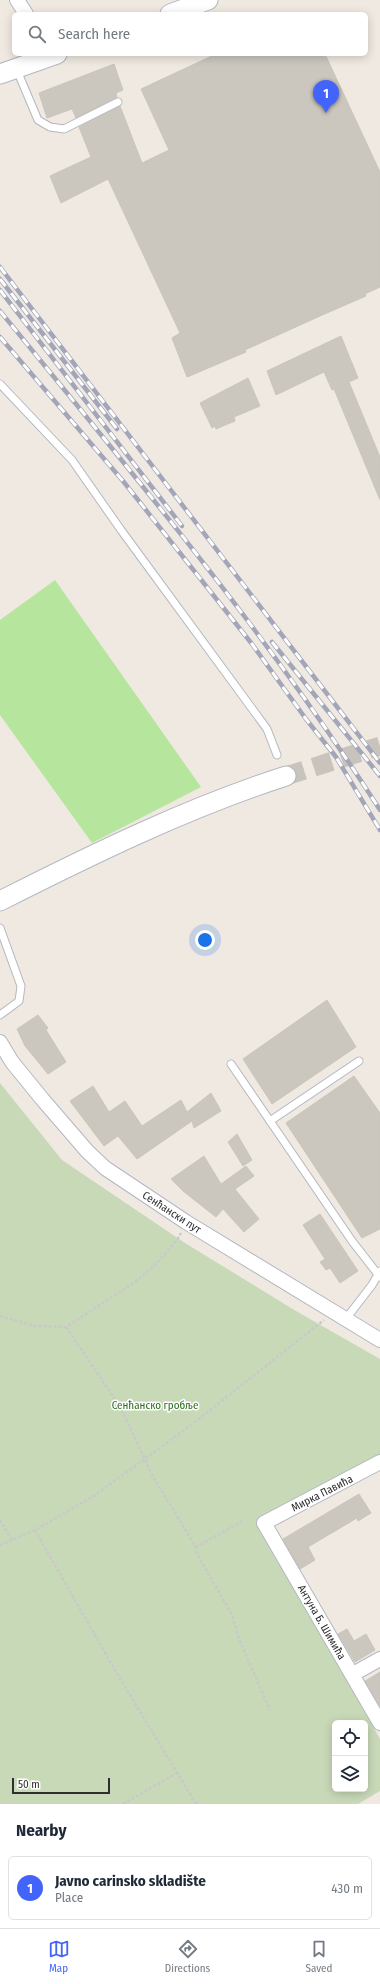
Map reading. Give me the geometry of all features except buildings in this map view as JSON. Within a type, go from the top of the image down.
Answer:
[{"type":"main road","points":[[177,8],[208,0]]},
{"type":"main road","points":[[8,71],[48,56]]},
{"type":"main road","points":[[0,901],[77,862],[176,817],[242,790],[286,776]]},
{"type":"street","points":[[17,0],[25,12]]},
{"type":"street","name":"Сенћански пут","points":[[0,1042],[6,1061],[87,1151],[105,1168],[186,1222],[380,1340]]},
{"type":"street","name":"Мирка Павића","points":[[264,1523],[380,1462]]},
{"type":"street","name":"Антуна Б. Шимића","points":[[264,1523],[380,1722]]},
{"type":"street","points":[[353,1674],[380,1658]]},
{"type":"lane","points":[[8,71],[38,120],[50,127],[64,129],[118,102]]},
{"type":"lane","points":[[0,384],[72,460],[121,530],[267,729],[277,755]]},
{"type":"lane","points":[[0,928],[21,986],[19,1001],[0,1015]]},
{"type":"lane","points":[[270,1121],[359,1061]]},
{"type":"lane","points":[[231,1064],[352,1241],[379,1274],[372,1285],[339,1316]]},
{"type":"path","points":[[0,1316],[36,1326],[66,1327],[136,1282],[157,1263],[177,1240],[186,1222]]},
{"type":"path","points":[[0,1545],[35,1530],[94,1496],[339,1316]]},
{"type":"path","points":[[66,1327],[121,1408],[153,1477],[196,1547],[196,1552],[232,1615],[239,1639],[270,1710]]},
{"type":"path","points":[[0,1520],[12,1540]]},
{"type":"path","points":[[196,1547],[244,1520]]},
{"type":"path","points":[[35,1530],[116,1672],[196,1804]]},
{"type":"path","points":[[123,1804],[177,1773]]},
{"type":"green space","points":[[55,580],[201,787],[92,843],[0,715],[0,620]]},
{"type":"green space","name":"Сенћанско гробље","points":[[0,1083],[62,1160],[185,1243],[296,1311],[380,1359],[380,1455],[256,1521],[380,1739],[380,1791],[358,1804],[0,1804]]},
{"type":"tunnel","points":[[286,776],[380,746]]},
{"type":"railway","points":[[0,267],[380,763]]},
{"type":"railway","points":[[0,279],[117,429]]},
{"type":"railway","points":[[0,290],[182,526]]},
{"type":"railway","points":[[0,311],[148,493],[245,617],[337,744],[380,810]]},
{"type":"railway","points":[[0,337],[123,481],[252,644],[306,719],[336,757],[380,830]]},
{"type":"railway","points":[[272,642],[380,776]]},
{"type":"place","name":"Javno carinsko skladište","points":[[326,113]]}]
